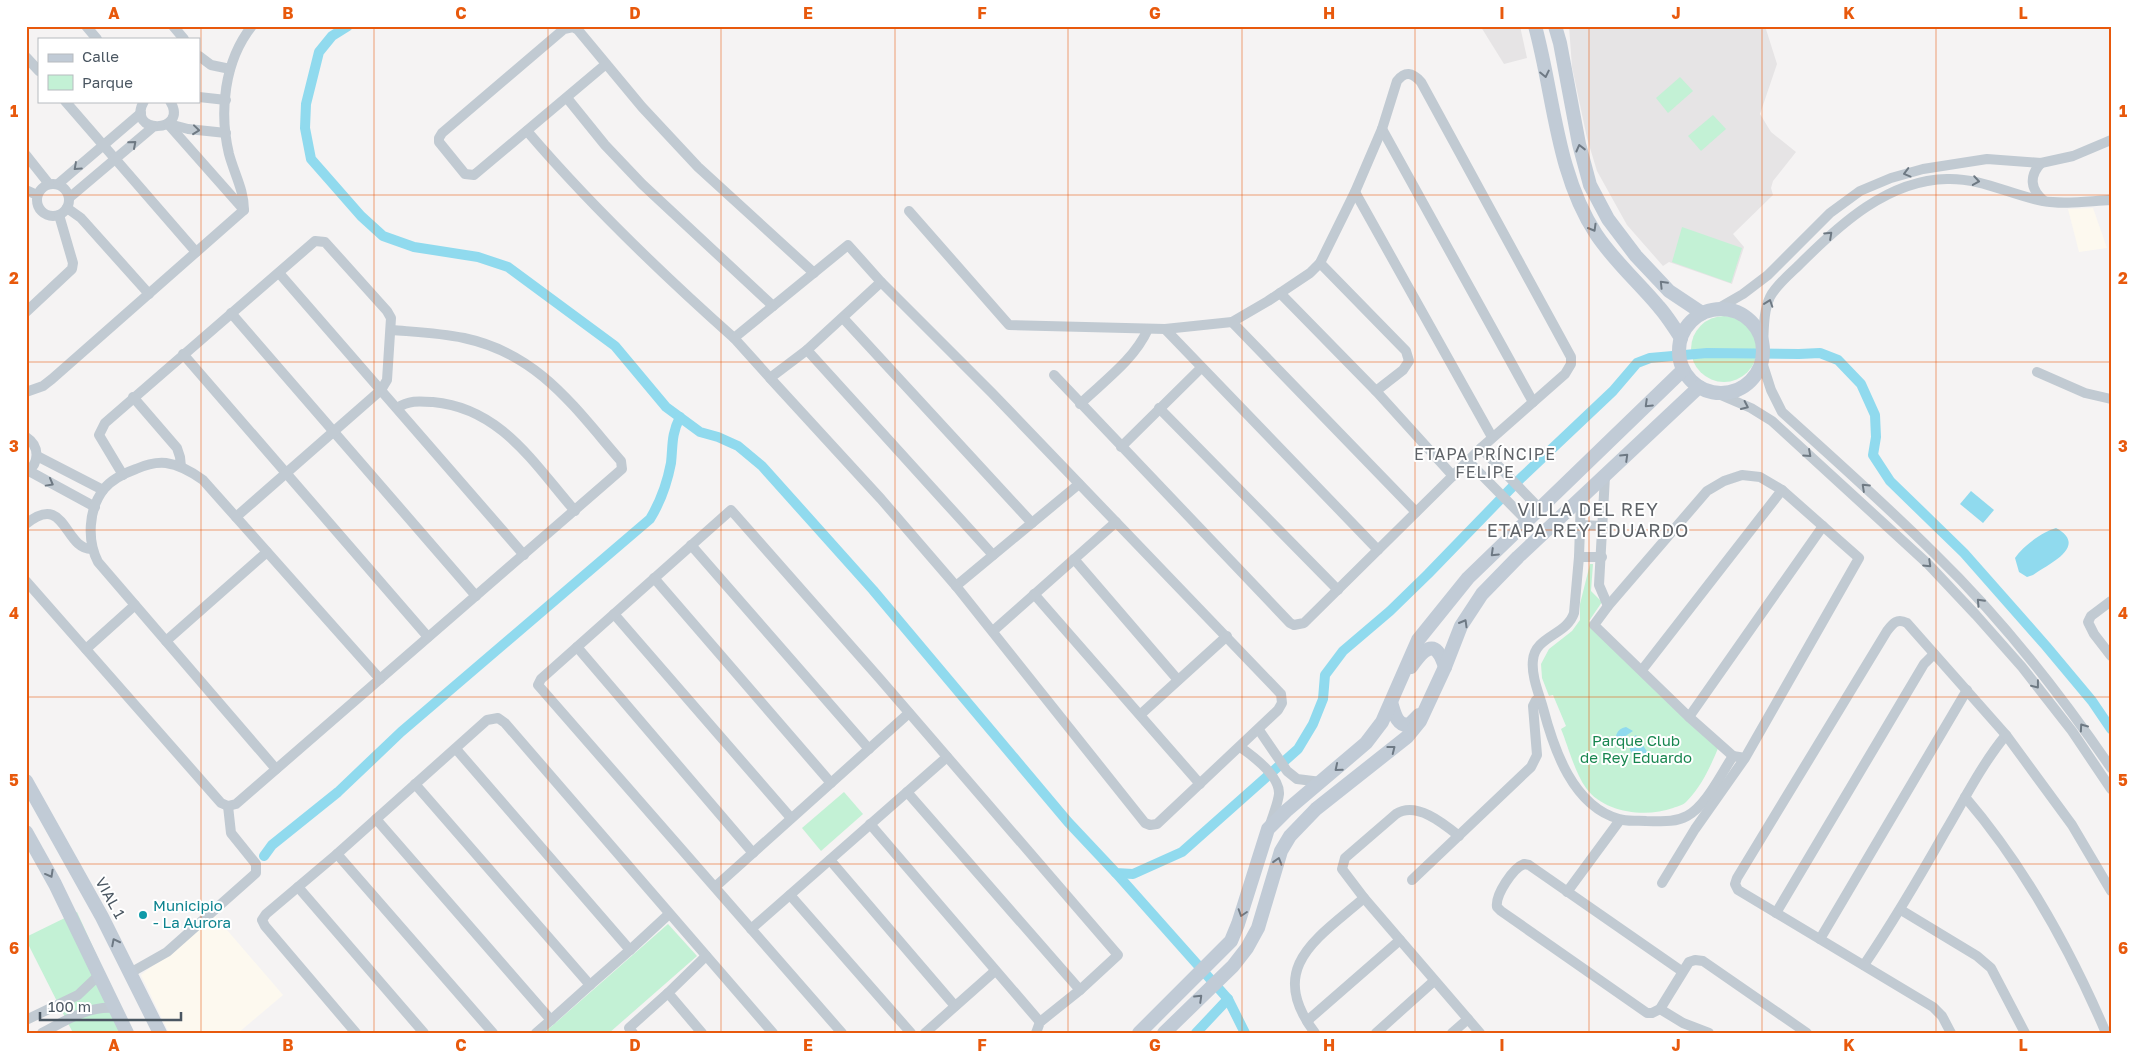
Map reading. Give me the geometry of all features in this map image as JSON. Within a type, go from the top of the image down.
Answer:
[{"type":"street","points":[[86,26],[96,38]]},
{"type":"street","points":[[173,26],[183,38]]},
{"type":"street","points":[[26,392],[47,383],[244,210],[244,197],[230,155],[226,133],[226,100],[230,69],[239,46],[252,26]]},
{"type":"street","points":[[1535,26],[1570,180],[1582,209],[1596,235],[1622,268],[1659,307],[1681,338]]},
{"type":"street","points":[[1555,26],[1560,43],[1579,144],[1595,194],[1608,219],[1636,256],[1669,291],[1702,313]]},
{"type":"street","points":[[606,64],[472,176],[465,174],[439,140],[442,133],[567,27],[576,28],[648,113],[698,166],[814,273]]},
{"type":"street","points":[[26,57],[38,71]]},
{"type":"street","points":[[200,57],[211,65],[230,69]]},
{"type":"street","points":[[909,211],[1009,325],[1148,330],[1232,322],[1280,293],[1320,263],[1356,192],[1382,129],[1397,81],[1402,75],[1409,73],[1415,75],[1425,90],[1571,357],[1571,364],[1565,374],[1492,437],[1338,590],[1299,626],[1290,623],[1054,376]]},
{"type":"street","points":[[200,97],[226,100]]},
{"type":"street","points":[[566,98],[605,145],[642,184],[773,306]]},
{"type":"street","points":[[66,102],[196,252]]},
{"type":"street","points":[[144,102],[141,113],[143,119],[152,127],[158,128],[168,124],[188,129],[226,133]]},
{"type":"street","points":[[168,124],[174,109],[170,102]]},
{"type":"street","points":[[141,113],[54,184],[40,190],[37,195],[38,207],[42,212],[53,216],[152,127]]},
{"type":"street","points":[[168,124],[244,210]]},
{"type":"street","points":[[1382,129],[1533,402]]},
{"type":"street","points":[[527,131],[596,210],[734,338],[881,498],[993,631],[1144,823],[1150,825],[1157,824],[1259,730],[1278,710],[1282,703],[1280,694],[1227,636],[881,282],[848,245],[734,338]]},
{"type":"street","points":[[2111,140],[2073,156],[2041,163],[1987,159],[1954,163],[1891,178],[1868,188],[1830,213],[1768,274],[1743,294],[1717,309],[1702,313],[1689,323],[1681,338],[1679,354],[1684,370],[1698,386],[1751,408],[1772,421],[1928,564],[2022,666],[2072,731],[2111,789]]},
{"type":"street","points":[[26,155],[54,184],[66,190],[65,207],[73,263],[72,269],[26,312]]},
{"type":"street","points":[[2041,163],[2035,170],[2032,179],[2035,191],[2044,201]]},
{"type":"street","points":[[2111,200],[2044,201],[2018,195],[1986,183],[1966,180],[1924,181],[1894,192],[1866,207],[1832,232],[1778,286],[1770,298],[1766,310],[1762,362],[1771,390],[1782,412],[1936,555],[1998,621],[2079,721],[2111,768]]},
{"type":"street","points":[[26,190],[37,195]]},
{"type":"street","points":[[1356,192],[1492,437]]},
{"type":"street","points":[[65,207],[81,218],[149,294]]},
{"type":"street","points":[[123,475],[99,435],[104,423],[315,241],[325,242],[387,311],[391,318],[392,330],[387,380],[381,390],[236,517]]},
{"type":"street","points":[[1320,263],[1406,351],[1409,361],[1403,370],[1376,391]]},
{"type":"street","points":[[279,272],[524,555]]},
{"type":"street","points":[[770,378],[807,350],[881,282]]},
{"type":"street","points":[[1280,293],[1376,391],[1453,476]]},
{"type":"street","points":[[1717,309],[1733,310],[1748,318],[1758,330],[1763,346]]},
{"type":"street","points":[[231,313],[476,596]]},
{"type":"street","points":[[843,318],[1032,523]]},
{"type":"street","points":[[1232,322],[1416,512]]},
{"type":"street","points":[[1165,329],[1378,550]]},
{"type":"street","points":[[26,581],[222,803],[228,806],[236,804],[619,473],[622,464],[563,393],[533,368],[493,347],[451,336],[392,330]]},
{"type":"street","points":[[1080,404],[1132,355],[1148,330]]},
{"type":"street","points":[[807,350],[993,555]]},
{"type":"street","points":[[183,354],[428,637]]},
{"type":"street","points":[[1716,393],[1736,391],[1752,380],[1762,362]]},
{"type":"street","points":[[1121,447],[1201,368]]},
{"type":"street","points":[[1268,829],[1286,811],[1366,743],[1382,722],[1418,640],[1468,578],[1684,370]]},
{"type":"street","points":[[2037,372],[2085,393],[2111,399]]},
{"type":"street","points":[[1164,1033],[1233,966],[1247,948],[1258,928],[1281,851],[1290,836],[1316,809],[1407,737],[1420,722],[1434,694],[1461,626],[1482,594],[1518,557],[1698,386]]},
{"type":"street","points":[[133,397],[177,448],[181,467]]},
{"type":"street","points":[[397,408],[410,401],[446,403],[465,408],[490,420],[511,437],[575,511]]},
{"type":"street","points":[[1160,408],[1338,590]]},
{"type":"street","points":[[26,437],[33,443],[37,456],[35,465],[28,472],[95,507]]},
{"type":"street","points":[[1481,448],[1539,508]]},
{"type":"street","points":[[37,456],[103,490]]},
{"type":"street","points":[[1468,461],[1527,521]]},
{"type":"street","points":[[276,769],[98,562],[92,549],[90,531],[95,507],[103,490],[123,475],[140,467],[164,462],[181,467],[204,480],[380,678]]},
{"type":"street","points":[[1490,483],[1502,471]]},
{"type":"street","points":[[1662,883],[1695,829],[1744,758],[1859,558],[1782,490],[1760,476],[1742,475],[1724,481],[1707,491],[1608,606],[1594,625],[1689,717],[1733,756],[1744,758]]},
{"type":"street","points":[[1605,476],[1602,558],[1599,585],[1608,606]]},
{"type":"street","points":[[956,586],[1079,484]]},
{"type":"street","points":[[1642,670],[1782,490]]},
{"type":"street","points":[[1581,498],[1579,557],[1574,613],[1566,627],[1543,642],[1536,650],[1533,660],[1540,699],[1552,744],[1572,782],[1594,806],[1620,820],[1670,822],[1686,816],[1699,807],[1733,756]]},
{"type":"street","points":[[842,1033],[539,686],[540,680],[731,510],[909,712],[1118,955],[1080,990],[1040,1022],[1036,1033]]},
{"type":"street","points":[[26,524],[40,514],[50,514],[83,547],[92,549]]},
{"type":"street","points":[[993,631],[1116,522]]},
{"type":"street","points":[[1580,525],[1603,526]]},
{"type":"street","points":[[1689,717],[1823,526]]},
{"type":"street","points":[[691,545],[869,748]]},
{"type":"street","points":[[166,641],[267,552]]},
{"type":"street","points":[[1579,557],[1602,558]]},
{"type":"street","points":[[1074,558],[1178,680]]},
{"type":"street","points":[[654,578],[830,783]]},
{"type":"street","points":[[1034,594],[1141,714],[1200,784]]},
{"type":"street","points":[[2111,601],[2091,616],[2088,622],[2094,634],[2111,656]]},
{"type":"street","points":[[86,649],[135,605]]},
{"type":"street","points":[[614,614],[791,818]]},
{"type":"street","points":[[1952,1033],[1942,1016],[1933,1007],[1738,890],[1736,880],[1894,622],[1903,622],[1967,690],[2006,736],[2072,825],[2111,891]]},
{"type":"street","points":[[1141,714],[1227,636]]},
{"type":"street","points":[[577,648],[753,853]]},
{"type":"street","points":[[1398,685],[1425,650],[1435,649],[1442,657],[1445,668]]},
{"type":"street","points":[[1776,913],[1924,664],[1934,654]]},
{"type":"street","points":[[1820,939],[1967,690]]},
{"type":"street","points":[[1391,702],[1397,719],[1406,725],[1414,720],[1434,694]]},
{"type":"street","points":[[1412,880],[1531,767],[1537,755],[1533,706],[1536,700],[1540,699]]},
{"type":"street","points":[[715,886],[909,712]]},
{"type":"street","points":[[356,1033],[265,926],[262,920],[266,914],[337,854],[488,720],[498,718],[505,723],[773,1033]]},
{"type":"street","points":[[1259,730],[1287,770],[1297,779],[1321,782]]},
{"type":"street","points":[[1864,965],[1900,910],[1965,797],[2006,736]]},
{"type":"street","points":[[1139,1033],[1231,941],[1238,924],[1279,793],[1275,780],[1260,762],[1240,747]]},
{"type":"street","points":[[456,749],[630,950]]},
{"type":"street","points":[[751,928],[947,757]]},
{"type":"street","name":"VIAL 1","points":[[26,781],[102,917],[160,1033]]},
{"type":"street","points":[[415,784],[590,985]]},
{"type":"street","points":[[907,792],[1080,990]]},
{"type":"street","points":[[1965,797],[1988,824],[2040,900],[2084,981],[2106,1033]]},
{"type":"street","points":[[130,972],[166,952],[256,873],[256,864],[231,832],[228,806]]},
{"type":"street","points":[[1459,836],[1444,823],[1414,809],[1405,810],[1396,814],[1343,861],[1344,872],[1434,981],[1480,1033]]},
{"type":"street","points":[[376,819],[551,1020]]},
{"type":"street","points":[[1567,892],[1620,820]]},
{"type":"street","points":[[870,824],[1040,1022]]},
{"type":"street","points":[[26,832],[55,884],[127,1033]]},
{"type":"street","points":[[337,854],[493,1033]]},
{"type":"street","points":[[830,860],[955,1006]]},
{"type":"street","points":[[1683,972],[1529,865],[1524,864],[1516,868],[1497,897],[1496,902],[1501,911],[1647,1012],[1652,1014],[1660,1009],[1683,972],[1689,962],[1695,960],[1703,961],[1807,1033]]},
{"type":"street","points":[[298,887],[424,1033]]},
{"type":"street","points":[[790,895],[911,1033]]},
{"type":"street","points":[[1315,1033],[1307,1021],[1295,989],[1297,966],[1308,946],[1364,898]]},
{"type":"street","points":[[1900,910],[1988,964],[2025,1033]]},
{"type":"street","points":[[536,1033],[669,914]]},
{"type":"street","points":[[1307,1021],[1400,940]]},
{"type":"street","points":[[629,1031],[706,956]]},
{"type":"street","points":[[925,1033],[995,971]]},
{"type":"street","points":[[26,1020],[78,994],[99,975]]},
{"type":"street","points":[[1376,1033],[1434,981]]},
{"type":"street","points":[[668,993],[702,1033]]},
{"type":"street","points":[[42,1033],[85,1011],[99,1007],[114,1008]]},
{"type":"street","points":[[1660,1009],[1683,1023],[1709,1033]]},
{"type":"street","points":[[1452,1033],[1468,1019]]},
{"type":"shaded area","points":[[1520,26],[1527,58],[1504,64],[1481,27]]},
{"type":"shaded area","points":[[1569,26],[1765,26],[1777,64],[1760,114],[1771,132],[1796,152],[1773,181],[1771,188],[1773,195],[1733,234],[1744,247],[1732,284],[1669,262],[1663,266],[1627,225],[1597,171],[1587,138],[1572,67]]},
{"type":"shaded area","points":[[2093,208],[2107,248],[2079,252],[2068,209]]},
{"type":"shaded area","points":[[215,916],[283,995],[238,1033],[169,1033],[141,975]]},
{"type":"green space","points":[[1680,77],[1693,91],[1668,113],[1656,98]]},
{"type":"green space","points":[[1713,115],[1726,129],[1701,151],[1688,136]]},
{"type":"green space","points":[[1682,227],[1742,248],[1731,283],[1672,262]]},
{"type":"green space","points":[[1717,316],[1731,316],[1743,321],[1752,330],[1757,342],[1755,362],[1748,373],[1731,382],[1717,382],[1705,377],[1696,368],[1691,356],[1691,342],[1696,330],[1705,321]]},
{"type":"green space","name":"Parque Club de Rey Eduardo","points":[[1590,564],[1593,564],[1591,591],[1602,602],[1589,621],[1719,746],[1702,782],[1686,802],[1681,805],[1651,813],[1638,813],[1614,808],[1594,796],[1586,788],[1578,775],[1561,729],[1566,726],[1553,695],[1549,696],[1542,678],[1541,664],[1549,649],[1572,631],[1580,620],[1580,604]]},
{"type":"green space","points":[[844,792],[863,814],[821,851],[802,828]]},
{"type":"green space","points":[[77,912],[132,1033],[73,1033],[26,940],[26,937]]},
{"type":"green space","points":[[668,924],[697,956],[609,1033],[544,1033]]},
{"type":"water","points":[[1971,491],[1994,510],[1983,523],[1960,504]]},
{"type":"water","points":[[2056,528],[2069,541],[2063,554],[2033,575],[2027,577],[2019,572],[2015,558],[2018,553],[2039,536]]},
{"type":"water","points":[[1626,727],[1633,731],[1624,737],[1625,748],[1617,746],[1617,734]]},
{"type":"water","points":[[1636,735],[1650,756],[1638,762],[1630,750],[1629,740]]},
{"type":"waterway","points":[[348,26],[332,36],[319,52],[306,104],[305,128],[311,159],[361,216],[383,236],[414,247],[478,257],[508,267],[615,346],[666,407],[700,432],[718,437],[738,446],[762,466],[873,590],[1068,822],[1116,873],[1133,874],[1182,852],[1298,749],[1313,724],[1323,699],[1325,675],[1343,651],[1390,611],[1428,574],[1521,478],[1613,391],[1637,363],[1650,358],[1707,353],[1820,353],[1838,360],[1861,384],[1875,415],[1876,437],[1873,455],[1890,481],[1964,553],[2092,701],[2111,729]]},
{"type":"waterway","points":[[264,856],[272,845],[338,792],[401,732],[650,519],[665,485],[671,463],[674,435],[680,417]]},
{"type":"waterway","points":[[1116,873],[1228,999],[1245,1033]]},
{"type":"waterway","points":[[1196,1033],[1228,999]]},
{"type":"place","name":"Municipio - La Aurora","points":[[143,915]]},
{"type":"district","name":"ETAPA PRÍNCIPE FELIPE","points":[[1485,463]]},
{"type":"district","name":"VILLA DEL REY ETAPA REY EDUARDO","points":[[1588,520]]}]
